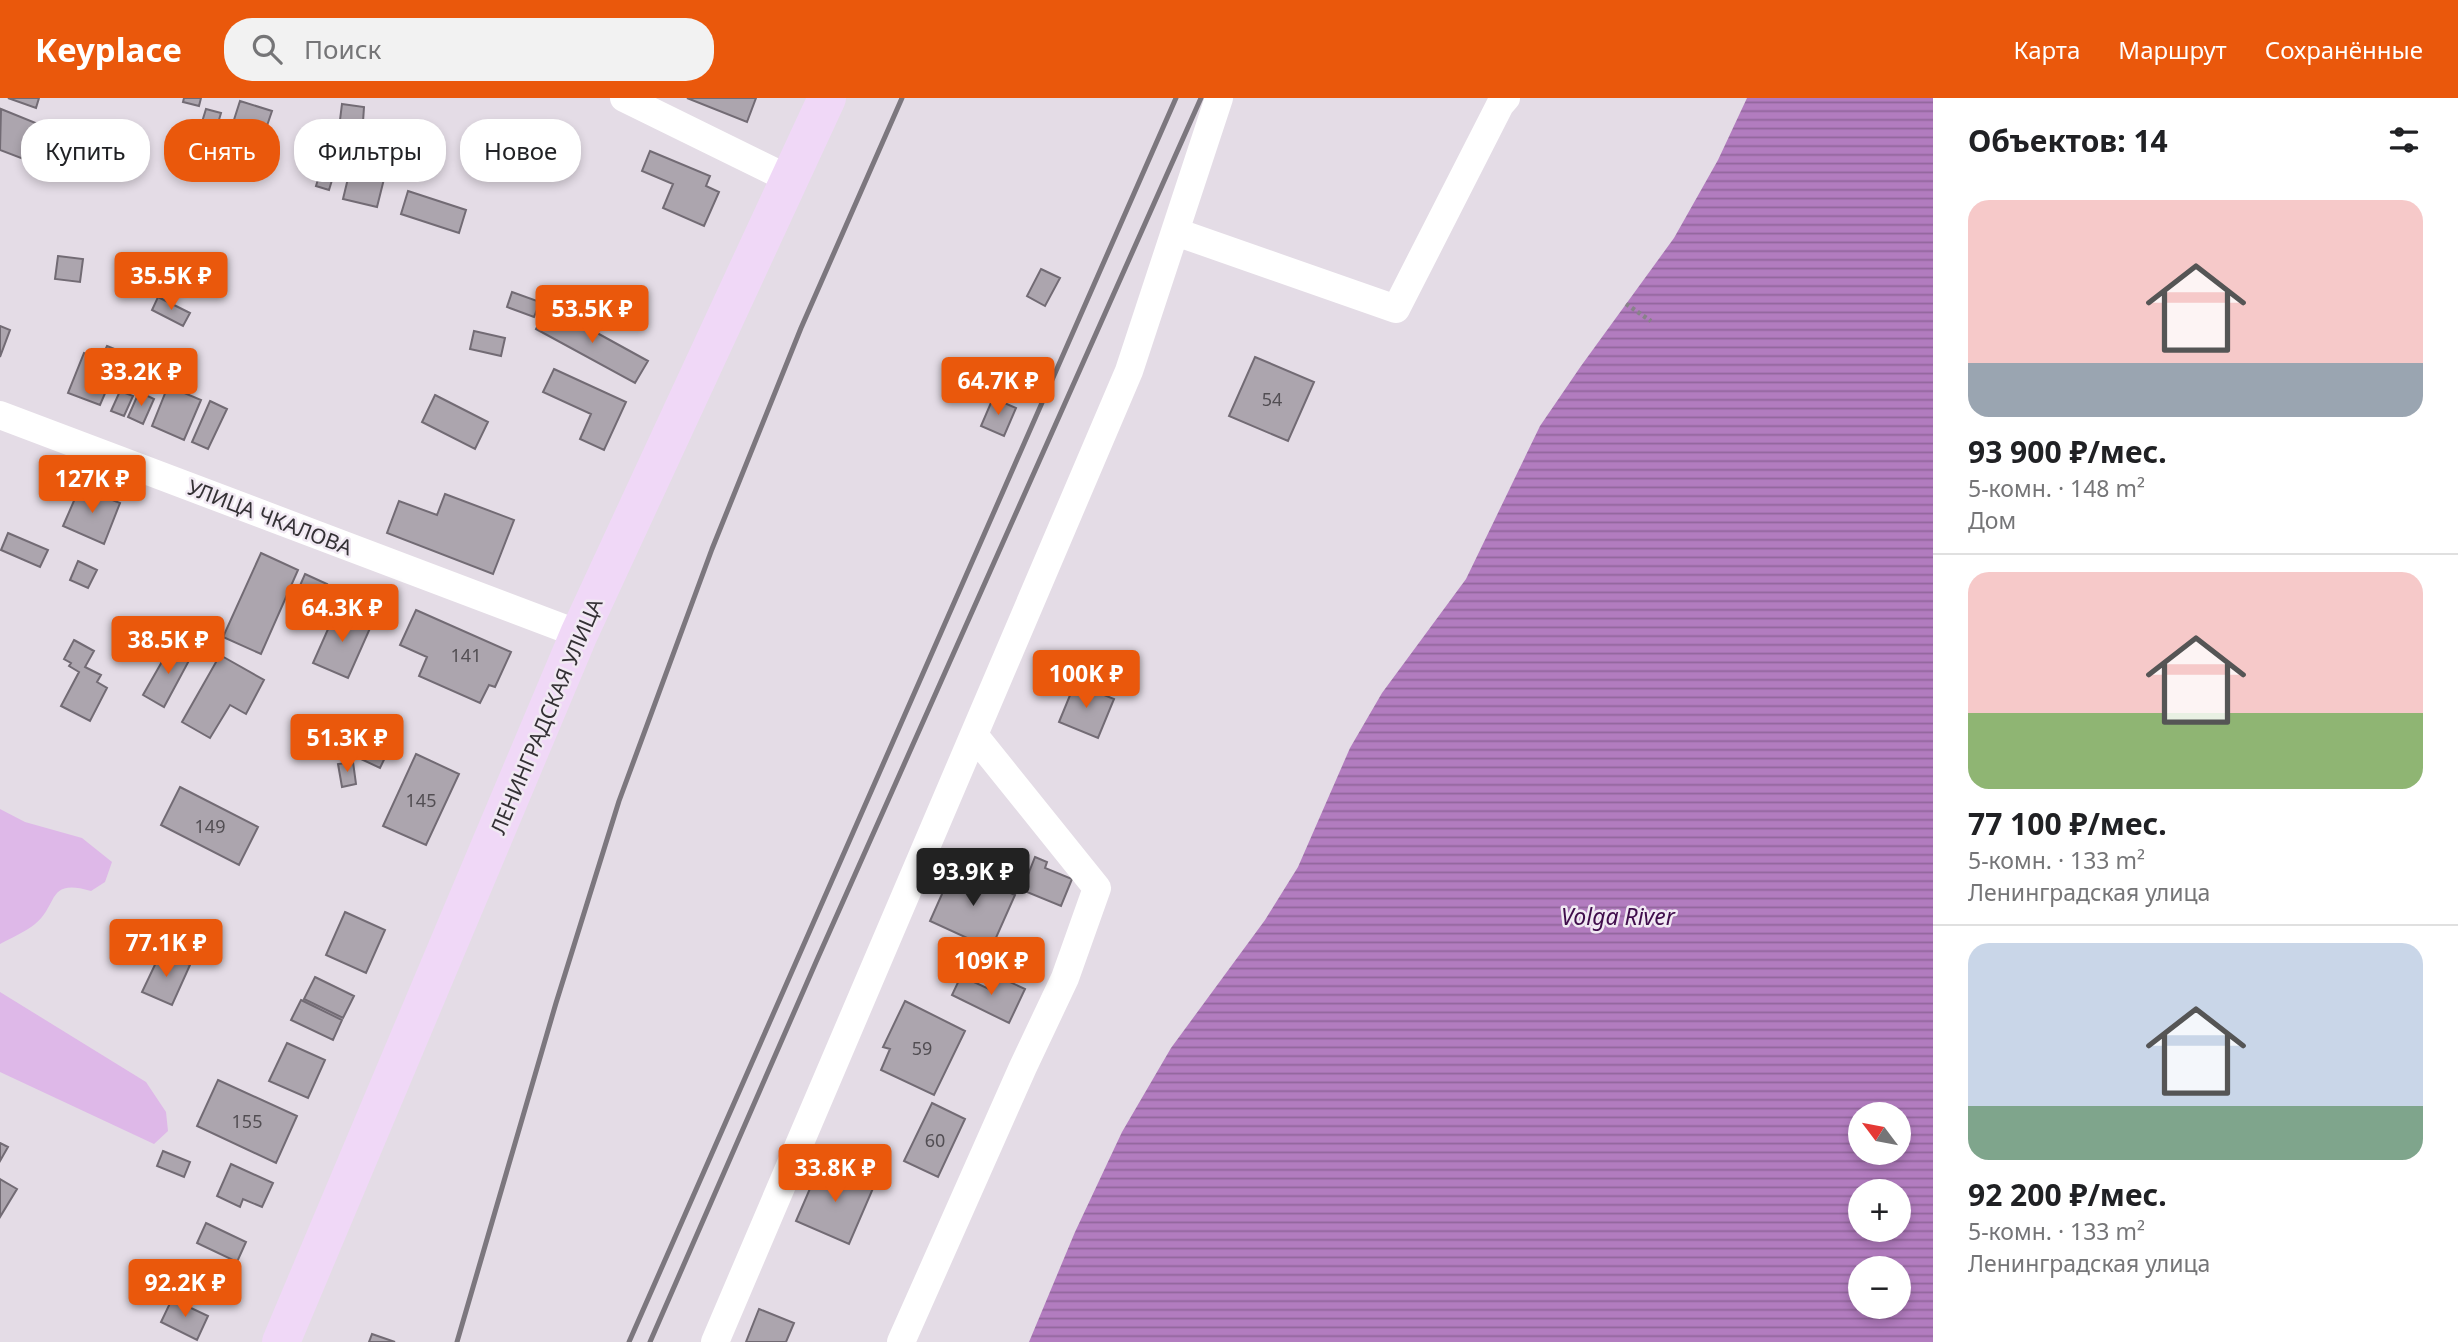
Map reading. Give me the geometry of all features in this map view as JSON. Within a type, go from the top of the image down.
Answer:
[{"type":"main road","name":"ЛЕНИНГРАДСКАЯ УЛИЦА","points":[[281,1342],[579,635],[827,98]]},
{"type":"street","points":[[624,98],[789,179]]},
{"type":"street","points":[[715,1342],[1129,371],[1219,98]]},
{"type":"street","points":[[1176,232],[1396,309],[1506,98]]},
{"type":"street","name":"УЛИЦА ЧКАЛОВА","points":[[0,415],[579,635]]},
{"type":"street","points":[[901,1342],[1017,1079],[1065,978],[1097,888],[974,735]]},
{"type":"path","points":[[1626,304],[1651,321]]},
{"type":"shaded area","points":[[0,809],[25,822],[82,838],[112,862],[105,882],[91,891],[67,888],[60,891],[35,924],[0,944]]},
{"type":"shaded area","points":[[0,992],[146,1082],[166,1112],[168,1131],[154,1144],[0,1072]]},
{"type":"water","name":"Volga River","points":[[1747,98],[1933,98],[1933,1342],[1029,1342],[1075,1232],[1122,1132],[1171,1048],[1265,920],[1298,867],[1350,748],[1382,693],[1466,579],[1540,426],[1674,238],[1718,160]]},
{"type":"building","points":[[8,98],[39,98],[36,108]]},
{"type":"building","points":[[184,98],[201,98],[199,106],[183,102]]},
{"type":"building","points":[[687,98],[756,98],[747,122]]},
{"type":"building","points":[[240,101],[272,111],[269,119],[234,119]]},
{"type":"building","points":[[342,104],[364,107],[363,119],[340,119]]},
{"type":"building","points":[[1,109],[26,119],[21,119],[21,158],[0,150]]},
{"type":"building","points":[[206,109],[221,113],[219,119],[203,119]]},
{"type":"building","points":[[650,151],[710,176],[706,186],[719,192],[704,226],[663,208],[673,184],[642,171]]},
{"type":"building","points":[[317,182],[331,182],[329,190],[316,186]]},
{"type":"building","points":[[347,182],[383,182],[377,207],[343,199]]},
{"type":"building","points":[[408,191],[466,210],[459,233],[401,214]]},
{"type":"building","points":[[58,256],[83,259],[80,282],[55,279]]},
{"type":"building","points":[[1041,269],[1060,278],[1045,306],[1027,296]]},
{"type":"building","points":[[512,292],[540,302],[534,317],[507,307]]},
{"type":"building","points":[[158,297],[190,313],[183,326],[152,310]]},
{"type":"building","points":[[548,306],[648,361],[635,383],[536,329]]},
{"type":"building","points":[[0,326],[10,330],[0,357]]},
{"type":"building","points":[[474,331],[505,338],[501,356],[470,349]]},
{"type":"building","points":[[107,346],[127,354],[122,368],[127,370],[119,388],[109,384],[100,405],[68,393],[84,353],[101,359]]},
{"type":"building","points":[[1255,357],[1314,382],[1288,441],[1229,416]]},
{"type":"building","points":[[554,369],[626,402],[604,450],[580,439],[591,414],[543,392]]},
{"type":"building","points":[[168,386],[201,400],[184,440],[152,426]]},
{"type":"building","points":[[120,391],[133,396],[124,416],[111,411]]},
{"type":"building","points":[[139,392],[154,399],[143,424],[128,417]]},
{"type":"building","points":[[435,395],[488,422],[475,449],[422,422]]},
{"type":"building","points":[[993,398],[1016,408],[1004,436],[981,426]]},
{"type":"building","points":[[210,401],[227,409],[208,449],[192,442]]},
{"type":"building","points":[[80,487],[120,503],[104,544],[63,526]]},
{"type":"building","points":[[445,494],[514,520],[493,574],[387,533],[399,501],[437,515]]},
{"type":"building","points":[[8,533],[48,550],[40,567],[1,550]]},
{"type":"building","points":[[261,553],[298,570],[261,654],[223,637]]},
{"type":"building","points":[[78,561],[97,570],[88,588],[70,580]]},
{"type":"building","points":[[305,574],[327,584],[310,622],[288,613]]},
{"type":"building","points":[[416,610],[511,652],[495,687],[489,685],[480,703],[419,676],[427,657],[400,645]]},
{"type":"building","points":[[336,611],[371,626],[348,678],[313,663]]},
{"type":"building","points":[[74,640],[94,651],[85,667],[101,675],[97,682],[107,688],[90,721],[61,706],[79,672],[64,659]]},
{"type":"building","points":[[172,644],[192,655],[164,707],[143,695]]},
{"type":"building","points":[[220,655],[264,680],[246,714],[230,705],[210,738],[182,722]]},
{"type":"building","points":[[1075,683],[1114,699],[1098,738],[1059,722]]},
{"type":"building","points":[[374,734],[392,743],[380,768],[361,759]]},
{"type":"building","points":[[416,754],[459,774],[426,845],[383,826]]},
{"type":"building","points":[[353,762],[356,784],[342,787],[338,764]]},
{"type":"building","points":[[180,787],[258,827],[239,865],[161,825]]},
{"type":"building","points":[[1035,857],[1047,862],[1045,868],[1072,879],[1061,906],[1022,890]]},
{"type":"building","points":[[954,867],[1015,895],[991,949],[930,921]]},
{"type":"building","points":[[345,912],[385,930],[366,973],[326,955]]},
{"type":"building","points":[[161,952],[190,965],[172,1005],[142,992]]},
{"type":"building","points":[[961,976],[991,990],[997,976],[1025,989],[1009,1023],[952,995]]},
{"type":"building","points":[[315,977],[354,996],[343,1018],[304,999]]},
{"type":"building","points":[[301,1000],[342,1020],[333,1040],[291,1020]]},
{"type":"building","points":[[905,1001],[965,1031],[934,1095],[881,1070],[890,1049],[883,1047]]},
{"type":"building","points":[[287,1043],[325,1060],[308,1098],[269,1081]]},
{"type":"building","points":[[218,1080],[297,1116],[276,1163],[197,1126]]},
{"type":"building","points":[[932,1103],[965,1119],[938,1177],[904,1161]]},
{"type":"building","points":[[0,1143],[8,1147],[0,1161]]},
{"type":"building","points":[[163,1151],[190,1162],[184,1177],[157,1166]]},
{"type":"building","points":[[821,1163],[874,1186],[849,1244],[796,1221]]},
{"type":"building","points":[[231,1164],[273,1183],[262,1207],[243,1199],[240,1207],[217,1196]]},
{"type":"building","points":[[0,1179],[17,1189],[0,1217]]},
{"type":"building","points":[[206,1223],[246,1242],[237,1262],[197,1243]]},
{"type":"building","points":[[172,1299],[208,1316],[197,1340],[161,1322]]},
{"type":"building","points":[[759,1309],[794,1323],[786,1342],[746,1342]]},
{"type":"building","points":[[372,1334],[395,1342],[369,1342]]},
{"type":"railway","points":[[457,1342],[556,1003],[619,801],[712,549],[801,328],[902,98]]},
{"type":"railway","points":[[629,1342],[1176,98]]},
{"type":"railway","points":[[650,1342],[816,962],[1201,98]]}]
